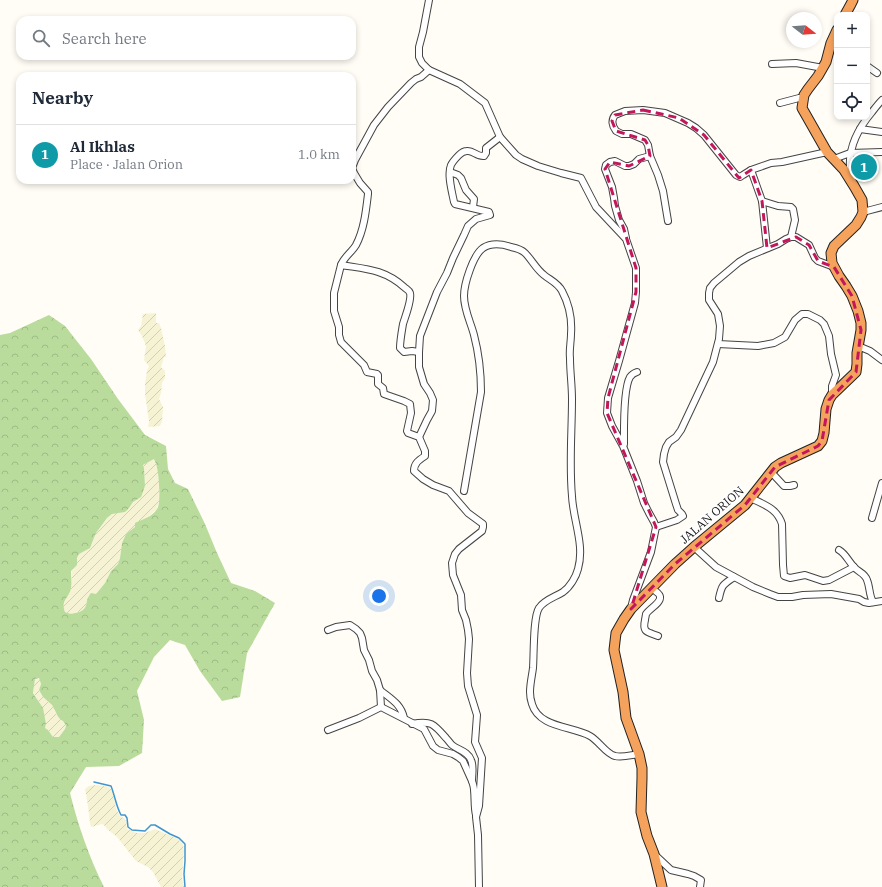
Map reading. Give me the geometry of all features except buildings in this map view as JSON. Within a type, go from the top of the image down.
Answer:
[{"type":"highway","points":[[847,12],[853,0]]},
{"type":"highway","points":[[834,43],[818,76],[804,95],[802,108],[830,156],[844,170],[854,186],[862,200],[863,212]]},
{"type":"highway","name":"JALAN ORION","points":[[662,887],[641,812],[642,768],[639,754],[626,718],[623,692],[614,650],[616,633],[631,609],[675,564],[738,512],[775,467],[818,446],[822,441],[826,409],[829,400],[832,395],[856,372],[857,353],[861,330],[858,311],[852,296],[834,267],[831,253],[834,246],[856,224],[863,212]]},
{"type":"street","points":[[428,0],[419,47],[419,57],[422,63],[429,70],[460,84],[485,103],[500,137],[516,155],[531,164],[581,178],[596,207],[626,239]]},
{"type":"street","points":[[772,64],[796,64],[822,68]]},
{"type":"street","points":[[870,68],[877,73]]},
{"type":"street","points":[[356,158],[374,125],[388,107],[411,83],[422,78],[429,70]]},
{"type":"street","points":[[780,103],[804,98]]},
{"type":"street","points":[[854,186],[849,164],[850,153],[863,123],[882,100]]},
{"type":"street","points":[[668,221],[663,192],[650,156],[648,145],[645,140],[631,134],[622,134],[616,131],[612,121],[615,114],[625,111],[643,110],[665,113],[679,118],[696,128],[704,135],[736,175],[740,177],[752,170],[771,163],[850,153],[882,152]]},
{"type":"street","points":[[860,129],[882,132]]},
{"type":"street","points":[[419,438],[432,411],[433,400],[424,384],[419,367],[420,336],[437,292],[468,226],[476,219],[490,215],[489,212],[455,204],[450,182],[450,166],[462,152],[468,150],[480,157],[484,156],[486,153],[486,148],[500,137]]},
{"type":"street","points":[[631,609],[651,552],[656,527],[644,503],[624,446],[612,426],[607,413],[608,398],[636,302],[636,268],[626,239],[624,228],[619,220],[612,187],[605,169],[606,165],[610,162],[615,161],[625,166],[629,166],[634,164],[639,158],[650,156]]},
{"type":"street","points":[[752,170],[762,201],[767,248]]},
{"type":"street","points":[[450,172],[461,178],[466,190],[474,199],[473,208]]},
{"type":"street","points":[[356,177],[368,194],[364,222],[353,250],[342,261],[334,293],[334,311],[339,327],[341,342],[364,365],[367,372],[378,375],[378,384],[383,388],[384,394],[410,404],[411,412],[408,433],[419,438],[425,451],[424,456],[418,461],[414,471],[433,485],[449,491],[468,512],[480,521],[483,527],[482,531],[455,554],[452,563],[453,575],[461,595],[462,610],[468,630],[468,686],[477,715],[475,742],[482,758],[479,806],[476,817]]},
{"type":"street","points":[[762,201],[778,206],[793,208],[795,220],[791,237]]},
{"type":"street","points":[[863,212],[882,206]]},
{"type":"street","points":[[656,527],[677,520],[683,516],[678,510],[670,486],[663,462],[664,454],[669,442],[676,437],[681,430],[713,362],[718,344],[720,326],[718,314],[709,300],[708,293],[714,282],[739,262],[791,237],[796,237],[809,245],[818,261],[834,267]]},
{"type":"street","points":[[464,491],[481,392],[479,359],[464,296],[466,280],[479,252],[483,248],[490,245],[503,245],[525,253],[542,274],[561,289],[571,318],[570,358],[572,401],[570,477],[580,547],[580,562],[578,571],[564,591],[553,597],[539,608],[536,620],[530,690],[531,703],[534,712],[540,718],[589,736],[614,756],[622,757],[639,754]]},
{"type":"street","points":[[341,265],[380,272],[396,279],[409,291],[409,306],[403,326],[400,348],[404,352],[419,352]]},
{"type":"street","points":[[718,344],[758,346],[774,343],[785,337],[795,320],[802,314],[813,316],[824,324],[829,336],[836,376],[832,386],[832,395]]},
{"type":"street","points":[[858,346],[870,351],[882,360]]},
{"type":"street","points":[[624,446],[626,390],[630,377],[632,374],[638,372]]},
{"type":"street","points":[[772,472],[784,486],[794,485]]},
{"type":"street","points":[[872,518],[882,483]]},
{"type":"street","points":[[751,498],[772,509],[780,518],[782,524],[784,576],[790,578],[805,575],[823,581],[829,580],[854,568]]},
{"type":"street","points":[[694,547],[716,566],[753,587],[778,597],[831,594],[859,599],[869,603],[882,601]]},
{"type":"street","points":[[839,550],[844,553],[854,568],[864,574],[867,579],[870,597],[873,602]]},
{"type":"street","points":[[719,598],[723,585],[734,576]]},
{"type":"street","points":[[652,588],[659,594],[660,601],[646,614],[644,629],[645,631],[658,636]]},
{"type":"street","points":[[328,630],[348,625],[360,633],[364,650],[380,690],[381,707]]},
{"type":"street","points":[[380,690],[398,705],[404,718]]},
{"type":"street","points":[[381,707],[424,729],[433,746],[438,750],[453,754],[463,762],[472,781]]},
{"type":"street","points":[[328,730],[359,718],[381,707]]},
{"type":"street","points":[[412,724],[423,722],[435,726],[452,745],[469,755],[471,759],[474,806],[478,835],[479,887]]},
{"type":"street","points":[[442,751],[456,747]]},
{"type":"street","points":[[654,854],[671,870],[688,874],[701,880],[700,887]]},
{"type":"highlighted area","points":[[643,110],[679,118],[704,135],[739,178],[751,170],[762,201],[767,248],[796,237],[809,245],[818,261],[834,267],[852,296],[861,330],[856,372],[829,400],[822,441],[818,446],[775,467],[745,505],[675,564],[631,609],[656,527],[607,413],[608,398],[636,292],[636,268],[605,169],[610,162],[629,166],[650,156],[648,145],[645,140],[616,131],[612,121],[615,115]]},
{"type":"shaded area","points":[[156,313],[156,323],[159,323],[161,328],[166,357],[164,357],[161,367],[165,371],[165,378],[162,383],[159,399],[163,407],[160,426],[148,427],[149,422],[145,384],[149,366],[144,360],[146,346],[138,330],[141,326],[143,314]]},
{"type":"shaded area","points":[[154,459],[158,469],[159,481],[159,501],[157,509],[142,521],[138,521],[135,527],[126,534],[122,543],[118,564],[111,571],[105,583],[96,594],[89,595],[83,611],[70,614],[65,612],[63,607],[71,589],[72,571],[79,554],[92,544],[96,533],[107,518],[131,505],[135,500],[145,486],[143,465]]},
{"type":"shaded area","points":[[39,678],[41,684],[39,690],[43,697],[52,705],[59,718],[65,722],[65,729],[59,737],[53,737],[45,728],[46,724],[39,702],[33,692],[35,679]]},
{"type":"shaded area","points":[[96,785],[110,788],[113,793],[119,815],[126,820],[127,829],[137,833],[145,833],[155,829],[178,839],[183,844],[184,851],[182,877],[184,887],[161,887],[153,872],[148,867],[136,861],[117,837],[104,825],[102,824],[91,827],[85,789],[89,786]]},
{"type":"green space","points":[[49,315],[65,326],[91,359],[145,435],[166,446],[168,469],[175,483],[188,489],[231,583],[255,591],[275,603],[247,653],[240,697],[222,701],[200,671],[185,645],[170,640],[154,657],[137,691],[144,720],[142,753],[119,766],[86,767],[70,793],[84,841],[104,887],[0,887],[0,335],[10,333]],"holes":[[[154,459],[157,467],[159,483],[159,502],[157,509],[150,516],[135,523],[135,527],[126,534],[122,543],[118,564],[111,571],[105,583],[96,594],[91,593],[85,608],[80,612],[72,614],[65,612],[64,602],[71,588],[71,571],[77,565],[77,558],[79,554],[90,548],[96,533],[107,518],[112,514],[125,512],[133,502],[141,497],[145,486],[143,465]],[[39,678],[41,684],[39,690],[43,697],[52,705],[59,718],[66,726],[59,737],[53,737],[45,728],[46,724],[43,708],[33,693],[35,679]]]},
{"type":"waterway","points":[[94,782],[111,786],[119,812],[121,815],[125,815],[127,818],[128,827],[132,830],[145,831],[151,825],[155,825],[179,838],[185,844],[185,887]]},
{"type":"place","name":"Al Ikhlas","points":[[864,167]]}]
